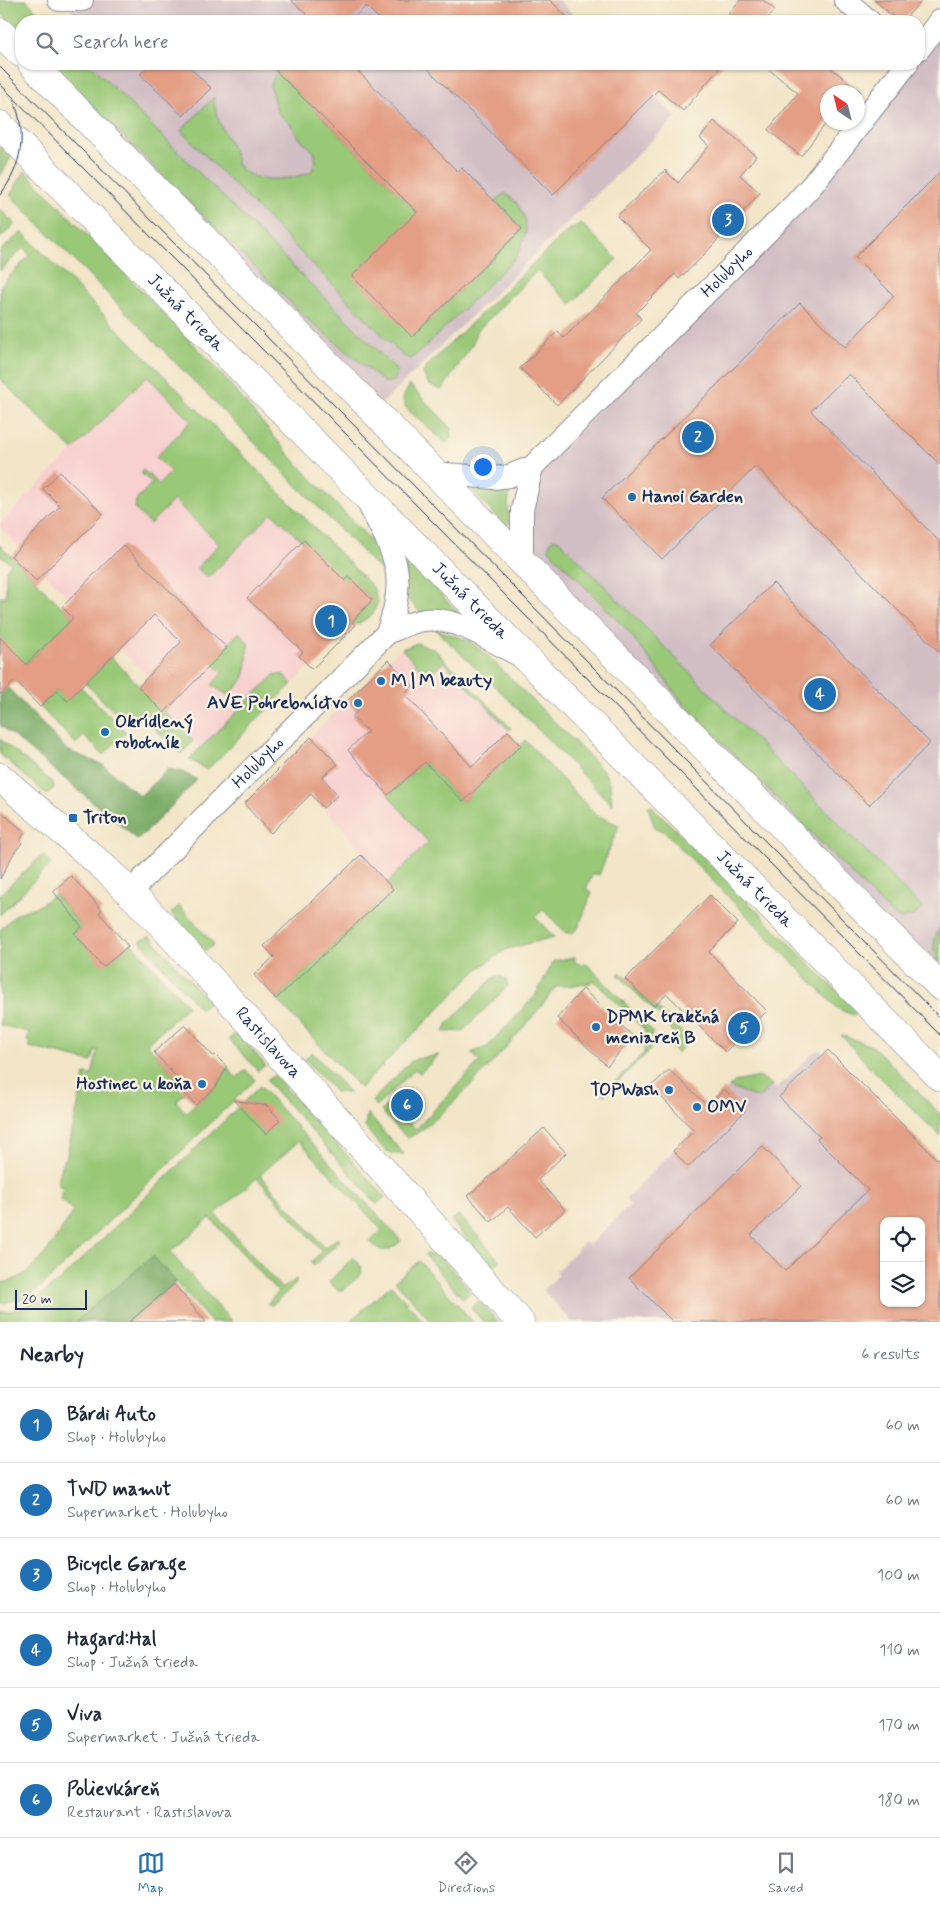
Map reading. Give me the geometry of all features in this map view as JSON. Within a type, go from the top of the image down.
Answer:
[{"type":"street","points":[[59,0],[82,0]]},
{"type":"street","points":[[844,0],[862,15]]},
{"type":"street","points":[[925,41],[940,20]]},
{"type":"street","points":[[0,32],[15,47]]},
{"type":"street","points":[[38,70],[940,986]]},
{"type":"street","name":"Holubyho","points":[[532,467],[795,204],[903,70]]},
{"type":"street","name":"Južná trieda","points":[[0,125],[364,496],[940,1077]]},
{"type":"street","points":[[434,473],[494,478],[509,476],[532,467]]},
{"type":"street","points":[[522,563],[522,510],[532,467]]},
{"type":"street","points":[[364,496],[389,544],[397,566],[398,591],[395,610],[387,633]]},
{"type":"street","points":[[387,633],[417,622],[439,620],[461,627],[525,658]]},
{"type":"street","name":"Holubyho","points":[[130,892],[387,633]]},
{"type":"street","name":"Rastislavova","points":[[0,777],[68,834],[130,892],[520,1322]]},
{"type":"shaded area","points":[[82,0],[558,0],[574,15],[68,15]]},
{"type":"shaded area","points":[[940,22],[940,986],[522,563],[525,492],[848,130],[865,130],[865,111],[902,70],[925,70],[925,41]]},
{"type":"shaded area","points":[[38,70],[629,70],[676,117],[373,412]]},
{"type":"shaded area","points":[[146,376],[372,600],[352,621],[356,625],[312,670],[309,667],[215,762],[138,687],[148,676],[44,573],[41,576],[16,550],[19,547],[0,528],[0,524]]},
{"type":"shaded area","points":[[417,643],[434,649],[511,728],[508,731],[521,745],[463,802],[465,806],[387,883],[361,855],[363,853],[348,834],[284,763],[388,660],[406,646]]},
{"type":"shaded area","points":[[819,1050],[824,1054],[828,1050],[940,1162],[940,1322],[572,1322],[543,1290],[559,1275],[556,1271],[585,1242],[589,1245],[630,1205],[625,1199],[694,1130],[690,1126],[729,1087],[758,1098],[772,1085],[776,1089],[814,1052]]},
{"type":"green space","points":[[0,0],[26,0],[41,15],[15,15],[15,28],[0,12]]},
{"type":"green space","points":[[57,70],[96,70],[393,366],[397,372],[395,380],[385,383],[306,318]]},
{"type":"green space","points":[[277,72],[417,212],[412,337],[522,229],[495,201],[505,193],[516,202],[525,218],[526,233],[517,256],[411,359],[403,356],[181,131],[214,97],[216,113],[220,123],[233,149],[238,165],[245,172],[263,179],[283,179],[311,172],[316,161],[314,151],[300,139],[291,125],[277,112],[270,85]]},
{"type":"green space","points":[[0,146],[11,157],[0,177]]},
{"type":"green space","points":[[25,171],[212,363],[292,458],[377,547],[383,555],[391,581],[10,195]]},
{"type":"green space","points":[[0,209],[15,224],[0,238]]},
{"type":"green space","points":[[581,223],[617,259],[571,304],[537,271],[476,332],[472,345],[442,390],[429,385],[423,373],[426,367],[567,231]]},
{"type":"green space","points":[[22,232],[373,587],[378,602],[372,615],[356,625],[352,622],[372,600],[349,578],[345,581],[272,513],[208,578],[197,568],[219,544],[174,500],[150,524],[135,509],[136,500],[152,483],[141,473],[143,470],[159,484],[171,472],[156,457],[191,421],[147,376],[73,450],[0,379],[0,286],[30,255],[23,248],[0,271],[0,251]]},
{"type":"green space","points":[[410,385],[452,429],[450,440],[446,443],[405,406],[403,400]]},
{"type":"green space","points":[[504,486],[510,492],[508,505],[509,524],[506,526],[475,494],[472,488]]},
{"type":"green space","points":[[559,540],[922,908],[915,915],[902,919],[892,915],[683,703],[628,631],[551,552],[548,548],[551,541]]},
{"type":"green space","points":[[0,545],[73,618],[26,664],[0,654],[0,597],[6,597],[6,570],[11,564],[2,556],[0,558]]},
{"type":"green space","points":[[405,558],[462,616],[422,614],[404,595]]},
{"type":"green space","points":[[435,629],[470,641],[491,659],[604,771],[610,785],[612,805],[501,692]]},
{"type":"green space","points":[[239,632],[248,643],[245,673],[239,685],[227,695],[212,685],[222,673],[212,663]]},
{"type":"green space","points":[[417,643],[434,649],[511,728],[509,730],[444,662],[429,674],[425,674],[402,649]]},
{"type":"green space","points":[[111,657],[193,741],[181,754],[142,716],[130,727],[85,683]]},
{"type":"green space","points":[[275,674],[284,675],[292,684],[207,770],[189,759]]},
{"type":"green space","points":[[81,687],[126,732],[103,755],[84,736],[76,744],[40,707],[57,690],[67,700]]},
{"type":"green space","points":[[8,688],[67,750],[103,765],[140,796],[168,769],[183,772],[197,780],[138,840],[0,725],[0,695]]},
{"type":"green space","points":[[0,739],[53,783],[54,788],[47,795],[0,754]]},
{"type":"green space","points":[[525,740],[596,815],[619,825],[599,875],[593,873],[586,889],[592,893],[578,928],[573,933],[566,933],[543,910],[535,917],[554,937],[507,949],[478,969],[360,1088],[276,999],[393,889],[387,883],[428,842],[388,795],[413,773],[414,750],[463,802]]},
{"type":"green space","points":[[651,805],[856,1010],[856,1013],[853,1015],[838,1009],[664,831],[655,828],[648,807]]},
{"type":"green space","points":[[43,855],[51,864],[0,915],[0,894]]},
{"type":"green space","points":[[55,894],[82,927],[74,933],[103,966],[132,944],[188,1006],[147,1044],[183,1085],[180,1088],[185,1093],[176,1101],[186,1113],[216,1087],[227,1067],[236,1078],[246,1070],[255,1080],[44,1284],[26,1298],[0,1304],[0,1283],[13,1280],[34,1266],[52,1244],[74,1211],[60,1199],[63,1187],[57,1185],[64,1159],[66,1159],[85,1074],[92,1075],[98,1050],[95,1050],[92,1062],[29,1047],[31,1042],[27,1041],[29,1032],[0,1025],[0,930],[16,914],[40,905]]},
{"type":"green space","points":[[179,906],[214,944],[206,951],[171,913]]},
{"type":"green space","points":[[940,927],[940,963],[935,954],[934,945]]},
{"type":"green space","points":[[150,936],[209,1002],[200,1009],[140,941]]},
{"type":"green space","points":[[575,957],[575,962],[581,965],[585,962],[652,1031],[650,1050],[604,1095],[644,1053],[645,1030],[593,980],[590,983],[556,987],[485,1070],[440,1115],[421,1130],[407,1138],[381,1111],[389,1103],[416,1129],[480,1061],[471,1053],[487,1047],[535,996],[554,961]]},
{"type":"green space","points":[[620,972],[683,1033],[687,1043],[677,1053],[671,1047],[674,1035],[669,1025],[618,975]]},
{"type":"green space","points":[[498,976],[505,978],[508,986],[463,1031],[444,1032],[447,1024],[492,979]]},
{"type":"green space","points":[[237,1032],[265,1065],[258,1071],[229,1039]]},
{"type":"green space","points":[[841,1035],[874,1047],[940,1114],[940,1136],[868,1065]]},
{"type":"green space","points":[[312,1052],[350,1093],[335,1092],[305,1059]]},
{"type":"green space","points":[[439,1055],[420,1073],[415,1069],[377,1106],[372,1101],[409,1063],[416,1059]]},
{"type":"green space","points":[[274,1075],[385,1197],[377,1204],[267,1081]]},
{"type":"green space","points":[[761,1077],[772,1085],[758,1098],[729,1087],[734,1082]]},
{"type":"green space","points":[[260,1086],[401,1241],[389,1250],[382,1250],[374,1245],[370,1241],[382,1230],[299,1141],[260,1175],[325,1248],[336,1239],[339,1239],[339,1242],[315,1265],[312,1264],[312,1261],[322,1251],[257,1178],[215,1214],[282,1289],[296,1279],[296,1284],[272,1305],[267,1304],[278,1292],[210,1218],[170,1252],[232,1322],[211,1322],[153,1256],[75,1322],[0,1322],[0,1312],[22,1309],[58,1282]]},
{"type":"green space","points":[[367,1113],[404,1154],[391,1153],[377,1142],[365,1127]]},
{"type":"green space","points":[[459,1215],[500,1261],[492,1267],[451,1221]]},
{"type":"green space","points":[[424,1254],[431,1255],[444,1262],[471,1292],[463,1299]]},
{"type":"green space","points":[[153,1256],[176,1282],[129,1322],[75,1322]]},
{"type":"green space","points":[[353,1257],[361,1266],[362,1273],[344,1290],[338,1290],[329,1282]]},
{"type":"green space","points":[[419,1261],[473,1322],[432,1322],[395,1281]]},
{"type":"green space","points":[[391,1285],[424,1322],[388,1322],[384,1318],[380,1322],[349,1322]]},
{"type":"green space","points":[[479,1301],[498,1322],[483,1322],[471,1308]]},
{"type":"building","points":[[291,0],[550,0],[565,15],[375,15],[366,6],[356,15],[307,15]]},
{"type":"building","points":[[740,0],[763,0],[775,10],[771,15],[728,15]]},
{"type":"building","points":[[874,0],[922,0],[908,15],[891,15]]},
{"type":"building","points":[[144,70],[192,70],[211,88],[183,116],[140,74]]},
{"type":"building","points":[[275,70],[357,70],[458,172],[462,168],[522,229],[412,337],[352,276],[417,212]]},
{"type":"building","points":[[429,70],[718,70],[683,111],[658,90],[553,195]]},
{"type":"building","points":[[769,70],[834,70],[852,85],[820,85],[821,130],[801,156],[768,130],[798,93]]},
{"type":"building","points":[[714,121],[756,156],[740,175],[760,193],[703,256],[679,279],[675,274],[636,313],[641,319],[557,405],[520,368],[558,331],[564,338],[651,250],[617,216],[665,170],[678,183],[709,146],[700,138]]},
{"type":"building","points":[[940,172],[940,465],[849,374],[811,411],[940,542],[940,653],[756,466],[662,559],[602,498],[800,303],[845,347],[894,296],[855,257]]},
{"type":"building","points":[[60,472],[103,514],[36,581],[11,556],[60,506],[43,489]]},
{"type":"building","points":[[304,540],[345,581],[349,577],[372,600],[352,622],[356,625],[312,669],[299,656],[303,652],[247,598]]},
{"type":"building","points":[[123,545],[227,648],[164,713],[138,687],[181,642],[154,615],[67,701],[57,690],[40,707],[15,681],[0,695],[0,637],[26,664],[73,618],[62,607]]},
{"type":"building","points":[[773,583],[930,743],[869,805],[710,645]]},
{"type":"building","points":[[388,660],[413,686],[405,694],[472,767],[508,731],[521,745],[463,802],[425,762],[388,795],[348,750],[368,731],[352,717],[357,712],[347,701]]},
{"type":"building","points":[[311,737],[338,764],[322,777],[338,795],[323,808],[311,794],[271,833],[244,804]]},
{"type":"building","points":[[0,811],[25,832],[20,841],[22,843],[14,853],[0,879]]},
{"type":"building","points":[[361,855],[393,889],[276,999],[254,975],[274,957],[264,946]]},
{"type":"building","points":[[71,876],[102,910],[99,913],[128,946],[103,967],[74,933],[82,927],[53,891]]},
{"type":"building","points":[[710,895],[738,923],[709,952],[767,1011],[725,1052],[667,994],[654,1006],[625,979]]},
{"type":"building","name":"DPMK trakčná meniareň B","points":[[583,989],[634,1037],[607,1066],[557,1018]]},
{"type":"building","points":[[185,1025],[213,1056],[215,1055],[227,1067],[216,1087],[196,1105],[179,1088],[183,1085],[154,1052]]},
{"type":"building","points":[[828,1050],[940,1162],[940,1322],[673,1322],[629,1278],[762,1146],[801,1186],[751,1235],[785,1271],[868,1190],[817,1139],[820,1137],[779,1097]]},
{"type":"building","points":[[669,1070],[708,1106],[724,1089],[745,1111],[688,1167],[673,1151],[694,1131],[651,1086]]},
{"type":"building","points":[[233,1100],[268,1106],[280,1120],[266,1134]]},
{"type":"building","points":[[544,1128],[566,1153],[538,1180],[565,1210],[535,1237],[508,1207],[491,1222],[468,1196]]},
{"type":"building","points":[[174,1284],[206,1322],[129,1322]]},
{"type":"tram line","points":[[0,67],[940,1018]]},
{"type":"tram line","points":[[0,84],[940,1035]]},
{"type":"tram line","points":[[0,195],[13,173],[20,149],[20,124],[13,99]]},
{"type":"place","name":"Bicycle Garage","points":[[728,220]]},
{"type":"place","name":"TWD mamut","points":[[698,437]]},
{"type":"place","name":"Hanoi Garden","points":[[632,497]]},
{"type":"place","name":"Bárdi Auto","points":[[331,621]]},
{"type":"place","name":"M | M beauty","points":[[381,681]]},
{"type":"place","name":"Hagard:Hal","points":[[820,694]]},
{"type":"place","name":"AVE Pohrebníctvo","points":[[358,703]]},
{"type":"place","name":"Okrídlený robotník","points":[[105,732]]},
{"type":"place","name":"Triton","points":[[73,818]]},
{"type":"place","name":"DPMK trakčná meniareň B","points":[[596,1027]]},
{"type":"place","name":"Viva","points":[[744,1028]]},
{"type":"place","name":"Hostinec u koňa","points":[[202,1084]]},
{"type":"place","name":"TOPWash","points":[[669,1090]]},
{"type":"place","name":"Polievkáreň","points":[[407,1105]]},
{"type":"place","name":"OMV","points":[[697,1107]]}]
